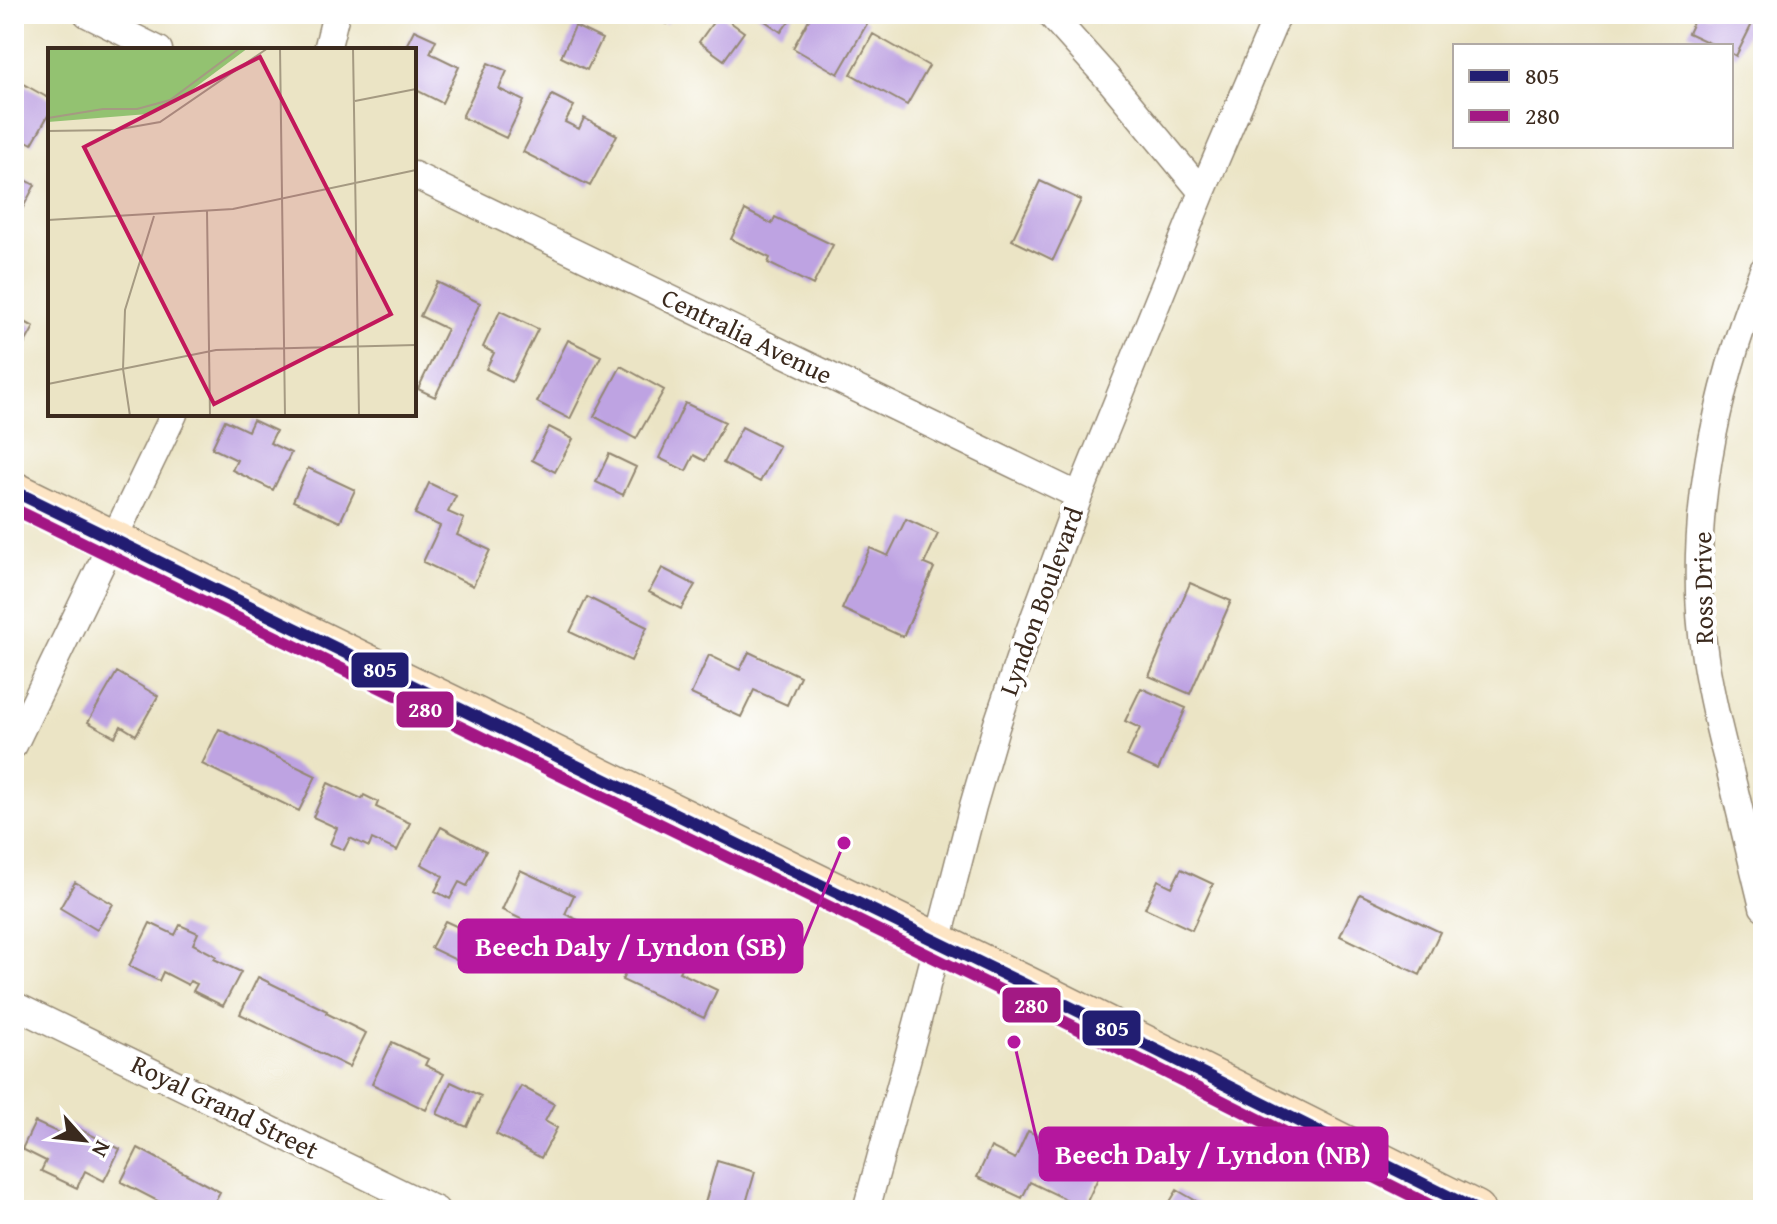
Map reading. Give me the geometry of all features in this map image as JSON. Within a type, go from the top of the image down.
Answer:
[{"type":"main road","points":[[14,491],[938,942],[1476,1210]]},
{"type":"street","points":[[87,14],[155,48]]},
{"type":"street","points":[[328,48],[336,14]]},
{"type":"street","points":[[1050,14],[1202,192]]},
{"type":"street","name":"Lyndon Boulevard","points":[[866,1210],[973,806],[1022,650],[1079,496],[1278,14]]},
{"type":"street","name":"Centralia Avenue","points":[[416,176],[1079,496]]},
{"type":"street","name":"Ross Drive","points":[[1763,270],[1739,337],[1715,430],[1704,489],[1699,550],[1700,610],[1712,700],[1763,907]]},
{"type":"street","points":[[14,745],[173,416]]},
{"type":"street","name":"Royal Grand Street","points":[[14,1005],[436,1210]]},
{"type":"building","points":[[649,14],[672,14],[666,24]]},
{"type":"building","points":[[719,14],[744,32],[724,60],[699,42]]},
{"type":"building","points":[[755,14],[794,14],[781,32]]},
{"type":"building","points":[[812,14],[855,14],[868,22],[838,74],[793,48]]},
{"type":"building","points":[[1697,14],[1746,14],[1743,20],[1752,24],[1736,56],[1733,54],[1733,44],[1712,44],[1688,33]]},
{"type":"building","points":[[575,26],[602,39],[587,70],[561,57]]},
{"type":"building","points":[[414,30],[436,40],[430,53],[459,67],[442,103],[416,90],[416,48],[405,48]]},
{"type":"building","points":[[873,34],[929,66],[907,105],[851,74]]},
{"type":"building","points":[[488,63],[507,71],[499,89],[524,101],[506,138],[462,117]]},
{"type":"building","points":[[18,81],[48,98],[48,116],[32,144],[14,134],[14,89]]},
{"type":"building","points":[[552,95],[574,106],[565,122],[579,129],[584,118],[617,135],[590,186],[523,152]]},
{"type":"building","points":[[14,174],[35,185],[19,215],[14,213]]},
{"type":"building","points":[[1040,181],[1081,200],[1053,260],[1012,240]]},
{"type":"building","points":[[745,210],[772,224],[775,217],[833,245],[813,285],[768,263],[770,258],[731,239]]},
{"type":"building","points":[[437,282],[480,303],[435,397],[418,389],[447,329],[420,316]]},
{"type":"building","points":[[500,311],[538,329],[512,382],[486,369],[494,353],[483,347]]},
{"type":"building","points":[[14,316],[34,327],[19,354],[14,352]]},
{"type":"building","points":[[568,340],[601,356],[570,419],[537,402]]},
{"type":"building","points":[[621,366],[664,390],[636,439],[594,416]]},
{"type":"building","points":[[685,403],[725,422],[705,461],[694,455],[686,471],[659,458]]},
{"type":"building","points":[[225,420],[248,431],[253,420],[276,431],[270,443],[291,453],[273,490],[232,470],[237,460],[212,448]]},
{"type":"building","points":[[549,427],[573,439],[555,472],[532,460]]},
{"type":"building","points":[[742,427],[779,446],[760,482],[723,463]]},
{"type":"building","points":[[609,454],[636,467],[623,495],[596,482]]},
{"type":"building","points":[[308,468],[355,490],[340,522],[293,501]]},
{"type":"building","points":[[429,483],[456,496],[448,512],[464,519],[457,535],[490,550],[473,586],[423,562],[440,526],[415,514]]},
{"type":"building","points":[[906,519],[938,534],[924,564],[934,568],[903,637],[842,609],[870,548],[888,556]]},
{"type":"building","points":[[662,568],[695,585],[681,609],[649,592]]},
{"type":"building","points":[[1190,583],[1231,601],[1190,694],[1149,676]]},
{"type":"building","points":[[587,597],[647,627],[631,661],[570,632]]},
{"type":"building","points":[[749,652],[800,676],[787,705],[754,690],[741,717],[691,694],[709,655],[740,670]]},
{"type":"building","points":[[117,672],[158,696],[136,735],[121,726],[115,737],[88,722]]},
{"type":"building","points":[[1141,688],[1186,708],[1158,770],[1127,756],[1140,728],[1125,721]]},
{"type":"building","points":[[219,729],[316,776],[299,811],[202,764]]},
{"type":"building","points":[[328,783],[362,799],[364,795],[378,802],[376,807],[410,823],[397,851],[372,839],[369,847],[350,838],[344,850],[330,844],[337,828],[313,817]]},
{"type":"building","points":[[441,827],[486,851],[467,886],[459,882],[450,899],[435,891],[443,876],[421,864]]},
{"type":"building","points":[[1181,869],[1213,884],[1192,930],[1145,908],[1158,880],[1172,887]]},
{"type":"building","points":[[520,870],[574,895],[565,914],[602,931],[586,964],[560,951],[565,940],[502,910]]},
{"type":"building","points":[[75,882],[113,904],[97,930],[60,908]]},
{"type":"building","points":[[1360,894],[1440,932],[1420,975],[1340,936]]},
{"type":"building","points":[[445,921],[471,933],[458,961],[431,948]]},
{"type":"building","points":[[150,923],[175,935],[180,925],[198,933],[193,944],[241,972],[223,1006],[193,991],[197,984],[190,981],[188,985],[163,972],[159,981],[129,966]]},
{"type":"building","points":[[645,933],[688,954],[679,972],[717,990],[704,1018],[622,980]]},
{"type":"building","points":[[258,977],[366,1033],[349,1067],[240,1014]]},
{"type":"building","points":[[392,1042],[428,1059],[425,1065],[444,1074],[426,1110],[372,1084]]},
{"type":"building","points":[[451,1082],[481,1096],[467,1127],[437,1114]]},
{"type":"building","points":[[521,1086],[554,1104],[545,1121],[557,1128],[541,1158],[496,1134]]},
{"type":"building","points":[[35,1122],[63,1135],[69,1124],[120,1149],[104,1181],[85,1171],[77,1188],[41,1171],[46,1161],[22,1149]]},
{"type":"building","points":[[1028,1131],[1071,1151],[1073,1146],[1106,1161],[1084,1208],[1030,1182],[1022,1198],[977,1177],[991,1147],[1015,1159]]},
{"type":"building","points":[[138,1148],[220,1192],[210,1210],[175,1210],[121,1182]]},
{"type":"building","points":[[717,1161],[755,1172],[744,1210],[703,1210]]},
{"type":"building","points":[[1177,1190],[1212,1210],[1165,1210]]},
{"type":"transit line","name":"805","points":[[14,491],[1040,992],[1476,1210]]},
{"type":"transit line","name":"280","points":[[14,509],[1033,1006],[1440,1210]]},
{"type":"place","name":"Beech Daly / Lyndon (SB)","points":[[844,843]]},
{"type":"place","name":"Beech Daly / Lyndon (NB)","points":[[1014,1042]]}]
